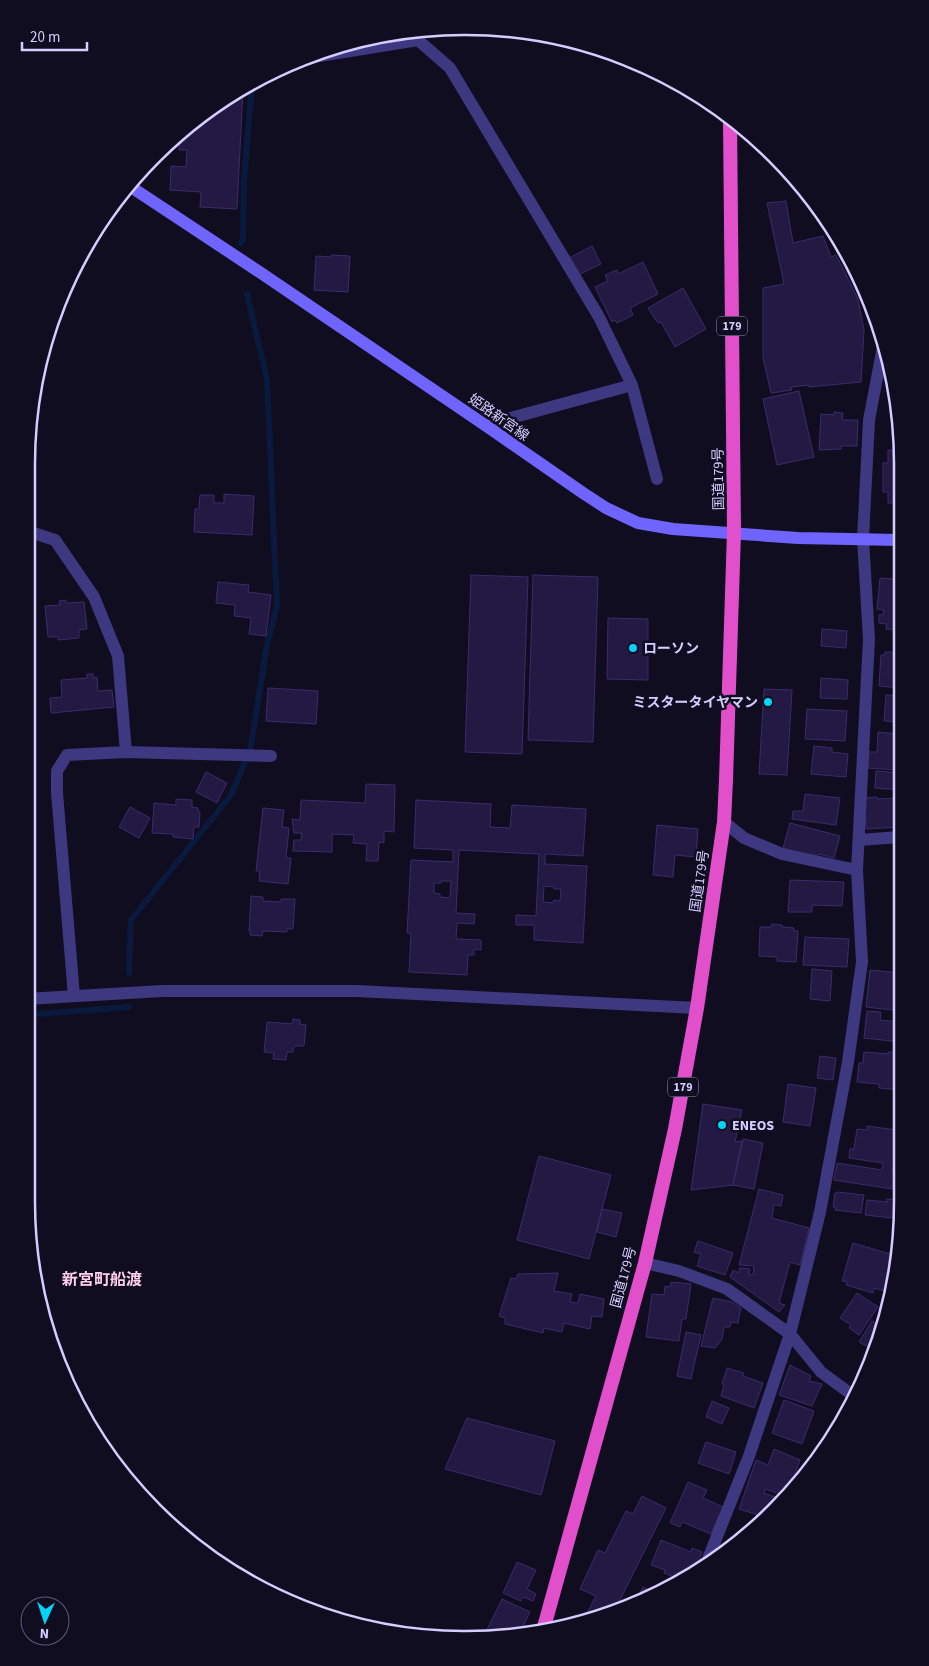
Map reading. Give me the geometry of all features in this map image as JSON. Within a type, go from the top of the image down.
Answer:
[{"type":"highway","name":"国道179号","points":[[545,1623],[644,1263],[675,1129],[698,1008],[724,822],[734,532],[730,127]]},
{"type":"main road","name":"姫路新宮線","points":[[135,190],[262,273],[606,508],[638,523],[672,529],[798,538],[894,540]]},
{"type":"street","points":[[349,51],[418,40],[450,68],[599,317],[632,385],[658,478]]},
{"type":"street","points":[[710,1554],[750,1456],[790,1334],[820,1212],[848,1062],[862,962],[857,870],[869,640],[862,539],[869,420],[881,359]]},
{"type":"street","points":[[485,425],[632,385]]},
{"type":"street","points":[[35,534],[54,540],[94,597],[118,656],[126,752]]},
{"type":"street","points":[[74,996],[56,793],[57,771],[67,755],[126,752],[271,756]]},
{"type":"street","points":[[724,822],[744,838],[782,854],[857,870]]},
{"type":"street","points":[[859,840],[894,837]]},
{"type":"street","points":[[35,998],[162,991],[357,991],[698,1008]]},
{"type":"street","points":[[644,1263],[679,1271],[727,1289],[790,1334],[821,1372],[849,1393]]},
{"type":"building","points":[[243,97],[237,209],[200,207],[201,192],[170,190],[171,166],[186,167],[187,150],[179,150],[181,142],[226,107]]},
{"type":"building","points":[[786,201],[793,243],[823,236],[831,257],[836,255],[858,299],[864,330],[861,382],[791,387],[792,390],[771,393],[763,358],[763,288],[784,284],[767,203]]},
{"type":"building","points":[[592,246],[601,264],[578,275],[569,258]]},
{"type":"building","points":[[331,255],[350,256],[348,292],[314,290],[316,256],[331,257]]},
{"type":"building","points":[[643,262],[658,294],[630,308],[633,315],[617,323],[615,320],[612,322],[595,287],[608,281],[605,275],[617,270],[618,274]]},
{"type":"building","points":[[683,288],[706,329],[675,347],[661,322],[658,323],[648,308]]},
{"type":"building","points":[[799,391],[814,457],[777,465],[763,399]]},
{"type":"building","points":[[834,412],[843,413],[842,420],[858,420],[857,446],[841,446],[841,449],[819,450],[821,414],[834,415]]},
{"type":"building","points":[[888,450],[894,450],[894,503],[888,503],[888,492],[883,492],[883,463],[888,463]]},
{"type":"building","points":[[224,494],[254,496],[252,535],[194,532],[195,509],[199,509],[200,495],[214,495],[214,503],[224,503]]},
{"type":"building","points":[[471,575],[528,577],[522,754],[465,752]]},
{"type":"building","points":[[533,575],[598,577],[593,742],[528,740]]},
{"type":"building","points":[[880,578],[894,579],[894,630],[886,629],[887,624],[879,623],[879,615],[883,615],[884,610],[877,609]]},
{"type":"building","points":[[218,582],[249,585],[248,592],[271,595],[266,636],[249,634],[251,618],[234,616],[235,605],[216,603]]},
{"type":"building","points":[[66,600],[66,603],[84,602],[87,629],[79,630],[79,638],[58,640],[58,637],[48,637],[45,606],[60,605],[59,601]]},
{"type":"building","points":[[608,618],[648,619],[648,680],[607,679]]},
{"type":"building","points":[[822,629],[847,631],[846,648],[821,646]]},
{"type":"building","points":[[885,652],[894,652],[894,687],[879,686],[881,655],[885,655]]},
{"type":"building","points":[[87,674],[93,674],[93,678],[97,677],[98,691],[112,690],[114,707],[51,713],[50,698],[62,697],[61,680],[87,678]]},
{"type":"building","points":[[821,678],[848,680],[847,699],[820,698]]},
{"type":"building","points":[[268,688],[318,691],[316,724],[266,721]]},
{"type":"building","points":[[764,689],[792,690],[787,775],[759,774]]},
{"type":"building","points":[[886,695],[894,696],[894,722],[884,721]]},
{"type":"building","points":[[807,709],[847,711],[845,741],[805,739]]},
{"type":"building","points":[[878,732],[894,733],[894,770],[868,768],[869,752],[877,752]]},
{"type":"building","points":[[814,746],[832,748],[832,752],[848,754],[846,777],[811,774]]},
{"type":"building","points":[[876,771],[894,772],[894,790],[875,788]]},
{"type":"building","points":[[206,772],[227,783],[217,803],[196,792]]},
{"type":"building","points":[[366,784],[395,785],[394,832],[384,831],[384,843],[379,842],[378,861],[366,861],[367,844],[353,843],[354,835],[332,834],[332,852],[293,851],[294,840],[301,840],[302,833],[294,833],[292,819],[300,820],[301,800],[365,803]]},
{"type":"building","points":[[805,794],[840,798],[836,825],[792,819],[793,811],[803,811]]},
{"type":"building","points":[[864,798],[894,798],[894,827],[866,829]]},
{"type":"building","points":[[176,799],[192,800],[192,807],[198,808],[198,812],[200,812],[199,827],[194,827],[193,839],[173,837],[173,834],[152,833],[154,803],[176,805]]},
{"type":"building","points":[[416,800],[491,804],[490,827],[510,828],[512,805],[586,809],[583,856],[545,854],[545,864],[587,866],[583,943],[534,940],[534,925],[516,925],[516,915],[536,916],[539,854],[459,850],[456,913],[475,914],[474,924],[457,923],[456,939],[481,940],[481,950],[474,949],[474,955],[468,955],[467,975],[409,972],[411,934],[407,933],[411,860],[453,862],[453,850],[414,848]],"holes":[[[441,881],[451,881],[450,898],[440,897],[440,894],[434,893],[434,883],[441,883]],[[544,886],[561,889],[560,901],[554,900],[553,903],[543,902]]]},
{"type":"building","points":[[130,807],[150,818],[139,838],[119,827]]},
{"type":"building","points":[[263,808],[284,810],[282,827],[289,828],[286,858],[291,858],[288,884],[259,881],[260,871],[256,871]]},
{"type":"building","points":[[790,823],[840,836],[834,858],[819,854],[818,857],[783,848]]},
{"type":"building","points":[[657,825],[698,829],[696,857],[675,855],[673,877],[653,875]]},
{"type":"building","points":[[790,880],[844,882],[842,906],[812,905],[812,912],[788,912]]},
{"type":"building","points":[[251,896],[263,897],[263,901],[281,902],[281,899],[295,899],[293,929],[287,929],[287,932],[263,931],[262,936],[250,935]]},
{"type":"building","points":[[772,924],[794,928],[794,931],[798,931],[796,962],[777,961],[777,957],[759,956],[760,927],[771,927]]},
{"type":"building","points":[[805,937],[849,939],[847,967],[803,965]]},
{"type":"building","points":[[812,969],[832,971],[830,1001],[810,999]]},
{"type":"building","points":[[870,970],[894,972],[894,1010],[866,1007]]},
{"type":"building","points":[[867,1011],[881,1012],[880,1020],[894,1021],[894,1041],[864,1038]]},
{"type":"building","points":[[293,1019],[300,1020],[300,1024],[306,1025],[304,1046],[294,1046],[293,1052],[287,1052],[286,1060],[273,1059],[274,1053],[264,1052],[267,1022],[292,1024]]},
{"type":"building","points":[[864,1052],[888,1054],[888,1052],[894,1052],[894,1089],[879,1088],[879,1084],[857,1082],[859,1063],[863,1063]]},
{"type":"building","points":[[820,1056],[836,1058],[833,1080],[817,1078]]},
{"type":"building","points":[[788,1084],[816,1088],[810,1126],[783,1122]]},
{"type":"building","points":[[703,1104],[742,1110],[735,1142],[742,1141],[733,1185],[691,1190]]},
{"type":"building","points":[[867,1126],[894,1130],[892,1189],[834,1180],[837,1163],[882,1170],[883,1163],[849,1158],[850,1149],[854,1149],[857,1129],[867,1130]]},
{"type":"building","points":[[743,1139],[763,1143],[754,1189],[733,1185]]},
{"type":"building","points":[[539,1156],[611,1175],[589,1259],[517,1240]]},
{"type":"building","points":[[759,1189],[783,1195],[781,1206],[774,1205],[772,1218],[809,1228],[800,1265],[790,1262],[779,1303],[785,1305],[779,1312],[730,1277],[733,1270],[739,1273],[740,1268],[750,1269],[749,1275],[753,1275],[754,1266],[739,1265]]},
{"type":"building","points":[[835,1193],[864,1195],[861,1213],[835,1210],[836,1207],[833,1207]]},
{"type":"building","points":[[887,1199],[894,1199],[893,1218],[865,1215],[867,1200],[887,1202]]},
{"type":"building","points":[[602,1209],[622,1213],[616,1237],[597,1232]]},
{"type":"building","points":[[698,1241],[733,1253],[725,1275],[697,1266],[701,1254],[694,1252]]},
{"type":"building","points":[[853,1243],[890,1254],[885,1291],[874,1288],[873,1293],[846,1285],[847,1282],[842,1281]]},
{"type":"building","points":[[558,1273],[554,1291],[572,1294],[570,1302],[578,1303],[580,1294],[604,1299],[602,1317],[592,1316],[590,1329],[564,1323],[562,1332],[544,1328],[543,1333],[505,1324],[505,1318],[499,1316],[511,1278],[516,1279],[518,1274]]},
{"type":"building","points":[[671,1282],[691,1284],[686,1319],[682,1319],[679,1341],[646,1337],[652,1294],[664,1295],[665,1286],[670,1287]]},
{"type":"building","points":[[857,1293],[878,1307],[859,1335],[849,1328],[851,1325],[840,1318]]},
{"type":"building","points":[[713,1298],[732,1302],[741,1308],[738,1323],[731,1322],[730,1327],[724,1327],[722,1339],[715,1348],[701,1346]]},
{"type":"building","points":[[872,1321],[876,1323],[868,1347],[859,1342]]},
{"type":"building","points":[[686,1332],[701,1335],[691,1379],[677,1376]]},
{"type":"building","points":[[790,1365],[811,1376],[809,1381],[822,1384],[812,1406],[779,1395]]},
{"type":"building","points":[[727,1368],[744,1373],[743,1376],[763,1383],[754,1408],[721,1396],[724,1385],[722,1384]]},
{"type":"building","points":[[784,1400],[814,1411],[802,1444],[772,1433]]},
{"type":"building","points":[[712,1401],[729,1408],[722,1424],[706,1417]]},
{"type":"building","points":[[467,1418],[555,1441],[541,1495],[445,1469]]},
{"type":"building","points":[[706,1442],[736,1452],[729,1474],[698,1463]]},
{"type":"building","points":[[774,1449],[800,1460],[794,1476],[779,1494],[765,1489],[764,1493],[775,1497],[758,1515],[739,1509],[756,1460],[768,1465]]},
{"type":"building","points":[[688,1482],[707,1490],[703,1498],[723,1507],[711,1534],[682,1522],[680,1527],[670,1523]]},
{"type":"building","points":[[642,1496],[666,1508],[619,1602],[587,1613],[596,1596],[580,1589],[598,1550],[605,1553],[626,1511],[633,1514]]},
{"type":"building","points":[[661,1540],[691,1552],[692,1548],[702,1552],[699,1562],[673,1576],[664,1573],[665,1570],[651,1565]]},
{"type":"building","points":[[517,1562],[536,1570],[527,1589],[536,1594],[533,1601],[523,1597],[521,1601],[503,1593]]},
{"type":"building","points":[[643,1587],[648,1590],[640,1593]]},
{"type":"building","points":[[502,1599],[530,1612],[523,1627],[487,1630]]},
{"type":"waterway","points":[[241,243],[243,239],[244,181],[251,92]]},
{"type":"waterway","points":[[129,973],[131,920],[231,795],[250,751],[267,645],[277,606],[267,379],[247,294]]},
{"type":"waterway","points":[[35,1014],[129,1007]]},
{"type":"place","name":"ローソン","points":[[633,648]]},
{"type":"place","name":"ミスタータイヤマン","points":[[768,702]]},
{"type":"place","name":"ENEOS","points":[[722,1125]]},
{"type":"district","name":"新宮町船渡","points":[[102,1279]]}]
